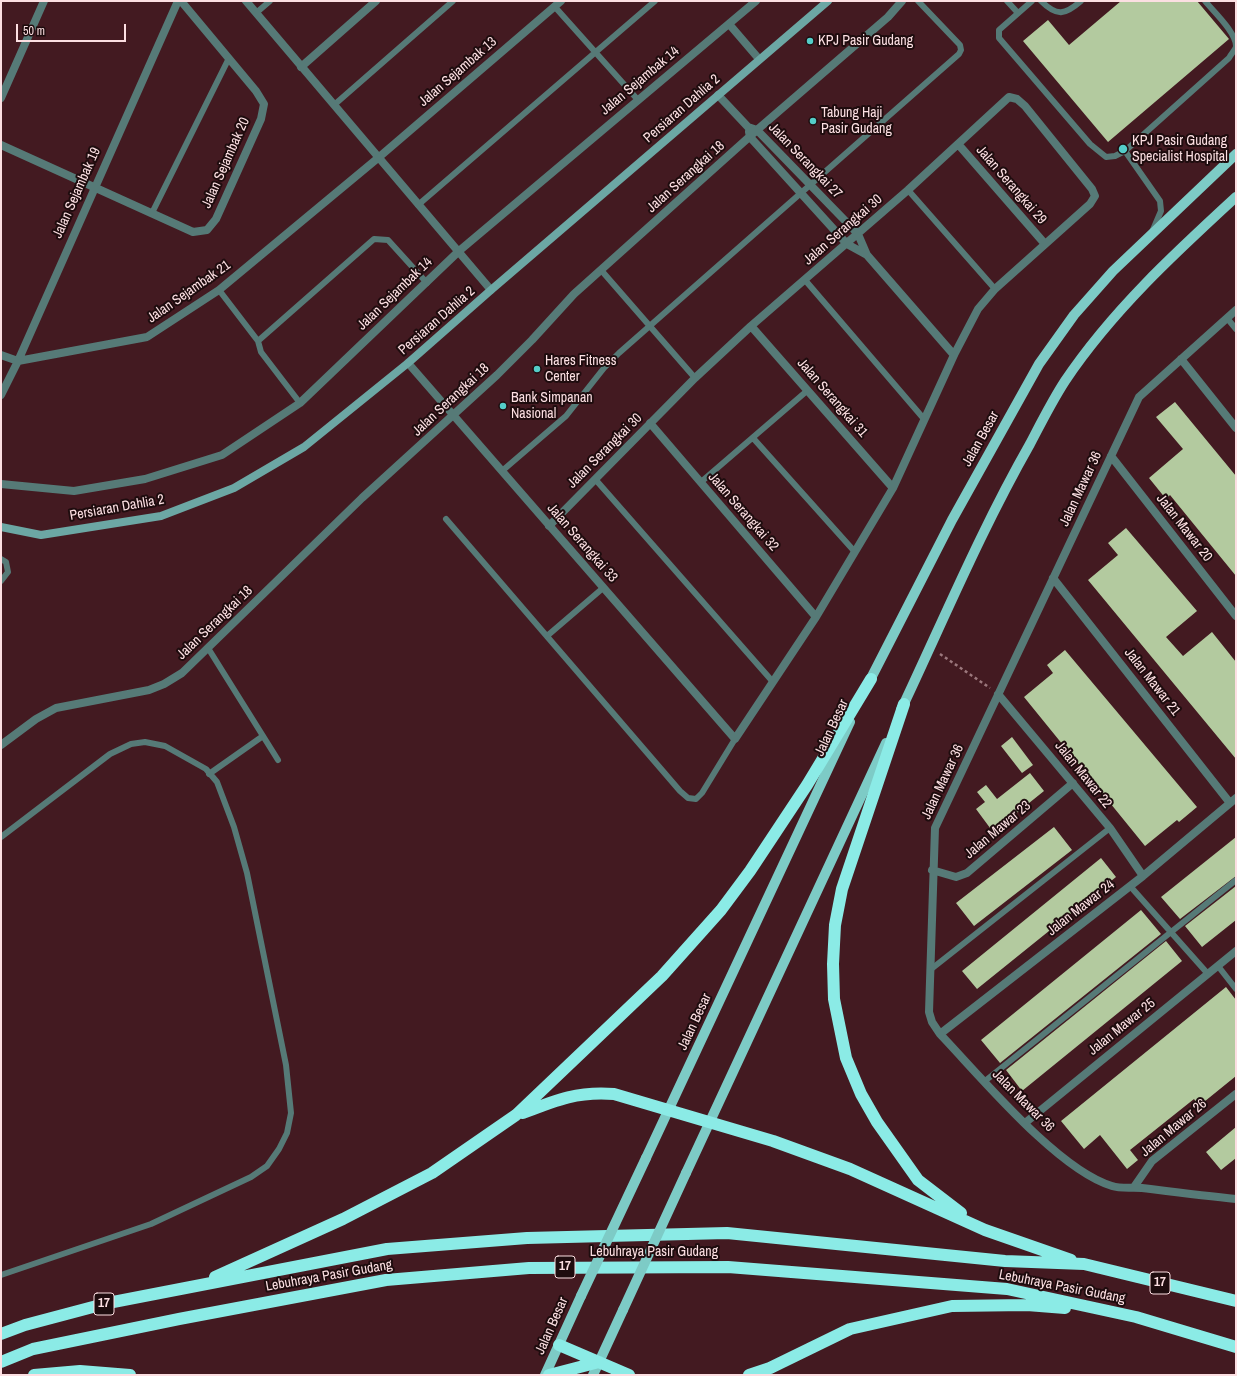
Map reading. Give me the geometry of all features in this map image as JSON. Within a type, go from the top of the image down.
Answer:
[{"type":"highway","points":[[197,1285],[343,1219],[432,1173],[516,1115],[662,976],[721,910],[750,871],[807,785],[871,679]]},
{"type":"highway","points":[[904,704],[842,889],[835,925],[833,964],[834,999],[846,1058],[861,1094],[877,1122],[918,1180],[942,1200],[985,1230]]},
{"type":"highway","points":[[516,1115],[563,1097],[596,1093],[614,1094],[773,1141],[850,1169],[985,1230],[1084,1264]]},
{"type":"highway","name":"Lebuhraya Pasir Gudang","points":[[1,1334],[25,1324],[108,1303],[387,1250],[527,1238],[727,1233],[1005,1261],[1084,1264],[1236,1301]]},
{"type":"highway","name":"Lebuhraya Pasir Gudang","points":[[1,1362],[34,1349],[180,1319],[386,1280],[529,1268],[728,1267],[1007,1289],[1136,1317],[1236,1347]]},
{"type":"highway","points":[[749,1375],[766,1372],[850,1329],[952,1306],[1027,1305],[1136,1317]]},
{"type":"highway","points":[[559,1345],[629,1375]]},
{"type":"highway","points":[[549,1375],[599,1362]]},
{"type":"highway","points":[[34,1375],[80,1371],[130,1375]]},
{"type":"main road","name":"Jalan Besar","points":[[545,1375],[580,1296],[871,679],[952,520],[1039,364],[1074,315],[1113,271],[1236,154]]},
{"type":"main road","points":[[592,1375],[686,1173],[711,1123],[971,558],[1011,476],[1064,382],[1107,326],[1154,274],[1236,197]]},
{"type":"street","points":[[1,98],[44,1]]},
{"type":"street","name":"Jalan Sejambak 19","points":[[1,395],[178,1]]},
{"type":"street","points":[[182,1],[229,58]]},
{"type":"street","points":[[246,1],[418,205],[492,290]]},
{"type":"street","points":[[301,67],[376,1]]},
{"type":"street","name":"Jalan Sejambak 14","points":[[1,484],[74,491],[145,479],[222,455],[300,403],[459,251],[756,1]]},
{"type":"street","name":"Persiaran Dahlia 2","points":[[1,527],[41,534],[161,516],[234,488],[304,446],[408,364],[828,1]]},
{"type":"street","name":"Jalan Serangkai 18","points":[[1,745],[36,719],[56,708],[149,690],[164,684],[182,673],[362,498],[517,355],[557,312],[601,270],[757,130],[888,18],[902,1]]},
{"type":"street","name":"Jalan Sejambak 13","points":[[378,158],[555,3]]},
{"type":"street","points":[[728,24],[760,59]]},
{"type":"street","name":"Jalan Sejambak 20","points":[[152,213],[193,232],[207,230],[216,219],[261,119],[264,104],[256,90],[229,58]]},
{"type":"street","name":"Jalan Serangkai 27","points":[[718,95],[748,127],[757,130],[858,234],[867,255],[954,355]]},
{"type":"street","name":"Jalan Serangkai 30","points":[[549,526],[695,378],[751,326],[908,190],[1009,97],[1017,98],[1025,106],[1092,189],[1095,196],[1090,204],[1045,244]]},
{"type":"street","name":"Jalan Serangkai 27","points":[[748,127],[750,137],[847,244],[867,255]]},
{"type":"street","name":"Jalan Serangkai 29","points":[[958,144],[1045,244]]},
{"type":"street","points":[[1,145],[152,213]]},
{"type":"street","name":"Jalan Sejambak 21","points":[[1,355],[18,360],[146,337],[219,290],[378,158]]},
{"type":"street","points":[[735,740],[816,617],[893,488],[954,355],[978,309],[995,289],[1045,244]]},
{"type":"street","name":"Jalan Mawar 36","points":[[1236,310],[1139,397],[935,828],[932,870],[929,1012],[932,1022],[940,1034],[1025,1123],[1064,1158],[1085,1173],[1113,1186],[1134,1187],[1236,1200]]},
{"type":"street","name":"Jalan Serangkai 31","points":[[751,326],[893,488]]},
{"type":"street","points":[[1181,359],[1236,428]]},
{"type":"street","name":"Jalan Serangkai 33","points":[[408,364],[735,740]]},
{"type":"street","name":"Jalan Serangkai 32","points":[[650,423],[816,617]]},
{"type":"street","name":"Jalan Mawar 20","points":[[1111,456],[1235,611]]},
{"type":"street","name":"Jalan Mawar 21","points":[[1053,578],[1233,801]]},
{"type":"street","name":"Jalan Mawar 22","points":[[998,694],[1074,783],[1110,828],[1143,876]]},
{"type":"street","name":"Jalan Mawar 23","points":[[932,870],[956,877],[967,873],[1074,783]]},
{"type":"street","name":"Jalan Mawar 24","points":[[940,1034],[1143,876],[1233,801]]},
{"type":"street","name":"Jalan Mawar 25","points":[[1025,1123],[1236,951]]},
{"type":"street","name":"Jalan Mawar 26","points":[[1134,1187],[1152,1161],[1236,1094]]},
{"type":"lane","points":[[256,13],[270,1]]},
{"type":"lane","points":[[334,106],[453,1]]},
{"type":"lane","points":[[418,205],[656,1]]},
{"type":"lane","points":[[502,472],[566,416],[604,368],[800,192],[959,54],[961,50],[960,45],[918,1]]},
{"type":"lane","points":[[1008,1],[1018,13]]},
{"type":"lane","points":[[1032,1],[999,30],[999,38],[1098,152],[1106,157],[1115,156],[1125,151],[1229,58],[1236,47],[1236,40],[1232,31],[1204,1]]},
{"type":"lane","points":[[1041,1],[1056,12],[1065,13],[1081,1]]},
{"type":"lane","points":[[555,3],[638,100]]},
{"type":"lane","points":[[152,213],[229,58]]},
{"type":"lane","points":[[1125,151],[1160,201],[1161,211],[1150,235]]},
{"type":"lane","points":[[908,190],[995,289]]},
{"type":"lane","points":[[258,341],[374,239],[388,240],[427,283]]},
{"type":"lane","points":[[601,270],[695,378]]},
{"type":"lane","points":[[805,280],[924,419]]},
{"type":"lane","points":[[219,290],[258,341],[261,352],[300,403]]},
{"type":"lane","points":[[1227,318],[1236,329]]},
{"type":"lane","points":[[701,482],[808,390]]},
{"type":"lane","points":[[753,438],[855,552]]},
{"type":"lane","points":[[596,478],[773,682]]},
{"type":"lane","points":[[446,519],[680,791],[688,798],[696,799],[702,793],[735,740]]},
{"type":"lane","points":[[1,559],[6,562],[8,572],[1,581]]},
{"type":"lane","points":[[546,636],[603,588]]},
{"type":"lane","points":[[208,648],[278,760]]},
{"type":"lane","points":[[209,774],[263,736]]},
{"type":"lane","points":[[1,837],[110,754],[131,744],[145,742],[165,746],[186,757],[209,774],[217,782],[234,827],[247,873],[286,1065],[291,1113],[287,1132],[279,1149],[267,1166],[251,1177],[151,1224],[1,1275]]},
{"type":"lane","points":[[930,970],[1110,828]]},
{"type":"lane","points":[[985,1081],[1236,880]]},
{"type":"lane","points":[[1130,886],[1208,974]]},
{"type":"lane","points":[[1218,966],[1236,988]]},
{"type":"path","points":[[930,646],[950,663],[998,694]]},
{"type":"building","points":[[1121,1],[1197,1],[1229,39],[1108,142],[1023,41],[1048,20],[1069,45]]},
{"type":"building","points":[[1175,402],[1236,476],[1236,576],[1170,495],[1166,499],[1149,478],[1183,449],[1156,417]]},
{"type":"building","points":[[1126,528],[1197,611],[1166,637],[1183,656],[1212,632],[1236,662],[1236,759],[1088,580],[1118,555],[1108,543]]},
{"type":"building","points":[[1065,650],[1197,807],[1179,822],[1177,820],[1145,846],[1024,697],[1053,673],[1047,665]]},
{"type":"building","points":[[1012,737],[1033,765],[1022,773],[1001,746]]},
{"type":"building","points":[[1030,773],[1044,791],[993,832],[976,809],[985,802],[977,792],[986,785],[997,799]]},
{"type":"building","points":[[1054,827],[1072,850],[974,926],[956,903]]},
{"type":"building","points":[[1236,837],[1236,876],[1180,919],[1161,897]]},
{"type":"building","points":[[1101,858],[1116,877],[977,989],[962,971]]},
{"type":"building","points":[[1236,886],[1236,920],[1202,947],[1185,926]]},
{"type":"building","points":[[1141,910],[1161,934],[1000,1063],[981,1040]]},
{"type":"building","points":[[1166,941],[1182,961],[1022,1091],[1006,1070]]},
{"type":"building","points":[[1226,987],[1236,1000],[1236,1076],[1199,1106],[1194,1099],[1130,1150],[1138,1160],[1127,1169],[1100,1135],[1084,1149],[1061,1121]]},
{"type":"building","points":[[1236,1127],[1236,1158],[1221,1170],[1206,1152]]},
{"type":"place","name":"KPJ Pasir Gudang","points":[[810,41]]},
{"type":"place","name":"Tabung Haji Pasir Gudang","points":[[813,121]]},
{"type":"place","name":"KPJ Pasir Gudang Specialist Hospital","points":[[1123,149]]},
{"type":"place","name":"Hares Fitness Center","points":[[537,369]]},
{"type":"place","name":"Bank Simpanan Nasional","points":[[503,406]]}]
